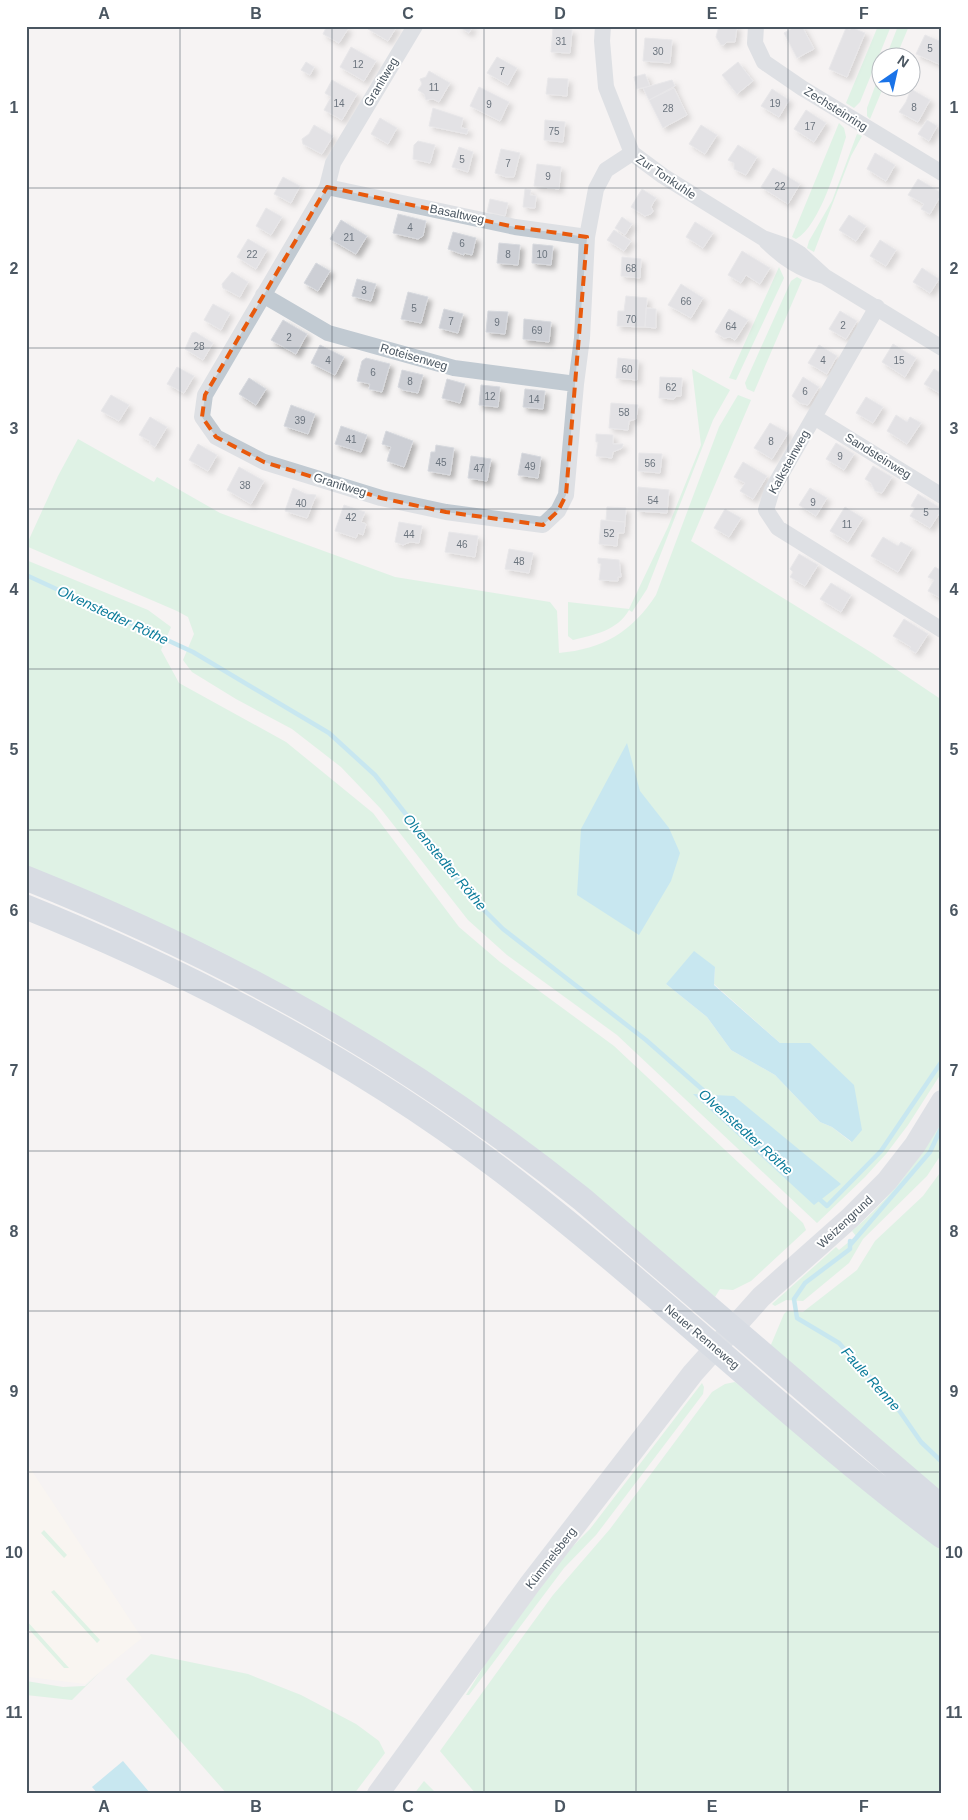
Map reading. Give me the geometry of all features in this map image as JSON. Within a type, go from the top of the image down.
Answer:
[{"type":"main road","points":[[26,878],[163,936],[242,975],[362,1042],[474,1116],[582,1199],[942,1508]]},
{"type":"main road","name":"Neuer Renneweg","points":[[26,907],[116,945],[241,1005],[328,1054],[460,1140],[578,1231],[880,1489],[942,1536]]},
{"type":"main road","name":"Weizengrund","points":[[732,1328],[761,1297],[850,1218],[887,1182],[915,1145],[942,1101]]},
{"type":"main road","name":"Kümmelsberg","points":[[378,1794],[548,1561],[714,1348],[732,1328]]},
{"type":"street","name":"Granitweg","points":[[415,26],[333,163],[327,187],[205,395],[202,418],[216,437],[264,462],[382,498],[463,515],[542,525],[558,511],[566,495],[582,338],[588,237],[596,188],[606,170],[632,154]]},
{"type":"street","name":"Zur Tonkuhle","points":[[603,26],[602,41],[606,86],[632,154],[663,176],[762,238],[792,264],[802,270],[824,276],[942,348]]},
{"type":"street","name":"Zechsteinring","points":[[756,26],[755,43],[764,62],[802,88],[942,173]]},
{"type":"street","name":"Basaltweg","points":[[327,187],[515,227],[588,237]]},
{"type":"street","name":"Roteisenweg","points":[[263,295],[328,333],[444,366],[576,384]]},
{"type":"street","name":"Kalksteinweg","points":[[877,308],[772,490],[766,510],[778,528],[942,630]]},
{"type":"street","name":"Sandsteinweg","points":[[814,417],[942,496]]},
{"type":"highlighted area","points":[[327,187],[515,227],[587,237],[566,495],[558,511],[543,525],[446,512],[381,498],[264,462],[216,437],[202,417],[205,395]]},
{"type":"shaded area","points":[[26,1462],[142,1638],[85,1684],[29,1677],[26,1680]]},
{"type":"green space","points":[[878,26],[891,26],[882,48],[870,48],[870,77],[860,102],[854,108],[846,103]]},
{"type":"green space","points":[[898,26],[909,26],[900,48],[889,48]]},
{"type":"green space","points":[[871,98],[879,98],[870,119],[867,116],[867,108]]},
{"type":"green space","points":[[839,123],[844,128],[846,137],[833,177],[813,221],[805,232],[796,239],[792,237]]},
{"type":"green space","points":[[857,134],[862,136],[851,156],[814,252],[807,248],[809,241],[832,201]]},
{"type":"green space","points":[[779,267],[784,278],[736,380],[729,378]]},
{"type":"green space","points":[[797,277],[802,280],[754,392],[747,389],[745,383],[791,281]]},
{"type":"green space","points":[[692,369],[730,390],[713,420],[647,589],[632,612],[629,610],[612,627],[597,634],[573,640],[568,636],[568,602],[629,609],[668,527],[701,445]]},
{"type":"green space","points":[[738,395],[751,400],[691,541],[872,653],[942,700],[942,1072],[908,1125],[886,1154],[817,1223],[617,1035],[507,955],[468,920],[381,809],[341,767],[292,729],[236,699],[192,672],[183,660],[194,634],[188,617],[26,546],[58,476],[78,439],[154,482],[157,477],[220,513],[395,577],[550,602],[557,611],[559,653],[575,651],[603,643],[626,629],[647,608],[656,595],[719,427]],"holes":[[[715,967],[714,984],[780,1043],[810,1043],[851,1142],[832,1127],[820,1122],[775,1075],[731,1050],[707,1017],[666,984]]]},
{"type":"green space","points":[[26,560],[148,610],[171,627],[161,650],[179,683],[286,742],[373,813],[459,927],[500,962],[614,1046],[803,1223],[806,1230],[751,1281],[733,1290],[720,1289],[715,1297],[544,1158],[26,869]]},
{"type":"green space","points":[[942,1119],[942,1153],[927,1176],[863,1239],[849,1263],[803,1301],[786,1300],[775,1306],[772,1304],[836,1247],[839,1250],[856,1236],[852,1231],[891,1193],[913,1165]]},
{"type":"green space","points":[[942,1170],[942,1496],[770,1347],[784,1314],[787,1311],[803,1312],[857,1270],[875,1241],[923,1196]]},
{"type":"green space","points":[[735,1382],[942,1548],[942,1794],[476,1794],[440,1751],[553,1595],[610,1529],[712,1392],[725,1384]]},
{"type":"green space","points":[[702,1383],[704,1387],[703,1394],[596,1535],[564,1568],[469,1695],[466,1695],[499,1642],[557,1562],[590,1529]]},
{"type":"green space","points":[[44,1530],[67,1555],[64,1558],[41,1533]]},
{"type":"green space","points":[[54,1590],[100,1640],[97,1643],[51,1592]]},
{"type":"green space","points":[[26,1620],[69,1668],[64,1668],[26,1626]]},
{"type":"green space","points":[[151,1654],[248,1674],[301,1695],[356,1724],[379,1741],[385,1753],[354,1794],[227,1794],[126,1679]]},
{"type":"green space","points":[[99,1673],[72,1700],[26,1695],[26,1681],[63,1687],[85,1686]]},
{"type":"green space","points":[[424,1781],[437,1794],[414,1794]]},
{"type":"water","points":[[627,743],[640,791],[669,828],[680,853],[671,881],[639,935],[577,895],[581,829]]},
{"type":"water","points":[[694,951],[715,967],[714,985],[780,1043],[810,1043],[854,1085],[862,1130],[852,1142],[832,1127],[820,1122],[775,1075],[731,1050],[707,1017],[666,984]]},
{"type":"water","points":[[693,1094],[734,1096],[841,1184],[814,1205]]},
{"type":"water","points":[[123,1761],[150,1794],[98,1794],[92,1787]]},
{"type":"building","points":[[327,26],[344,26],[348,29],[339,43],[323,34]]},
{"type":"building","points":[[370,26],[397,26],[388,41],[368,29]]},
{"type":"building","points":[[458,26],[473,26],[469,33]]},
{"type":"building","points":[[719,26],[737,26],[735,42],[727,42],[721,45],[716,37]]},
{"type":"building","points":[[796,26],[802,26],[814,49],[797,58],[784,33]]},
{"type":"building","points":[[851,27],[865,33],[847,77],[829,69],[846,28],[850,30]]},
{"type":"building","points":[[553,28],[572,30],[570,53],[551,52]]},
{"type":"building","points":[[925,35],[942,42],[941,65],[920,56],[919,48]]},
{"type":"building","points":[[645,38],[672,40],[670,63],[643,61]]},
{"type":"building","points":[[351,47],[376,61],[364,81],[340,67]]},
{"type":"building","points":[[497,57],[517,68],[508,85],[487,73]]},
{"type":"building","points":[[306,62],[314,67],[310,75],[301,70]]},
{"type":"building","points":[[738,62],[753,81],[737,94],[722,75]]},
{"type":"building","points":[[429,71],[450,83],[439,102],[433,99],[426,100],[424,94],[418,90],[422,84],[420,79],[426,77]]},
{"type":"building","points":[[645,74],[650,86],[637,89],[634,77]]},
{"type":"building","points":[[548,78],[568,79],[567,96],[546,94]]},
{"type":"building","points":[[332,80],[357,94],[342,120],[324,110],[331,97],[325,93]]},
{"type":"building","points":[[672,80],[675,86],[649,100],[643,88]]},
{"type":"building","points":[[479,87],[509,102],[500,121],[470,106]]},
{"type":"building","points":[[674,88],[687,115],[663,128],[649,100]]},
{"type":"building","points":[[772,89],[789,100],[779,117],[761,106]]},
{"type":"building","points":[[920,94],[930,100],[918,122],[899,112],[908,98],[920,98]]},
{"type":"building","points":[[433,108],[463,118],[461,128],[468,129],[467,134],[429,126]]},
{"type":"building","points":[[806,110],[826,123],[814,142],[794,129]]},
{"type":"building","points":[[380,118],[397,128],[388,144],[371,134]]},
{"type":"building","points":[[545,120],[565,122],[563,142],[544,140]]},
{"type":"building","points":[[927,120],[937,126],[929,141],[918,134]]},
{"type":"building","points":[[314,125],[333,136],[322,154],[303,144],[302,139],[309,134]]},
{"type":"building","points":[[701,125],[717,135],[705,154],[689,144]]},
{"type":"building","points":[[418,141],[435,145],[430,163],[413,159],[414,145]]},
{"type":"building","points":[[738,145],[757,157],[746,175],[734,169],[734,163],[728,160]]},
{"type":"building","points":[[459,147],[473,152],[468,172],[452,167]]},
{"type":"building","points":[[501,149],[520,153],[514,177],[506,177],[495,173]]},
{"type":"building","points":[[875,153],[895,165],[886,181],[867,169]]},
{"type":"building","points":[[537,164],[561,167],[559,189],[534,186]]},
{"type":"building","points":[[773,168],[800,184],[788,204],[761,187]]},
{"type":"building","points":[[283,177],[300,186],[291,203],[274,194]]},
{"type":"building","points":[[918,179],[942,193],[930,214],[921,209],[924,204],[908,195]]},
{"type":"building","points":[[525,189],[531,190],[530,195],[536,196],[535,208],[523,207]]},
{"type":"building","points":[[642,189],[656,198],[651,207],[653,211],[645,216],[631,207]]},
{"type":"building","points":[[490,199],[508,203],[505,216],[487,212]]},
{"type":"building","points":[[266,208],[282,217],[271,235],[256,226]]},
{"type":"building","points":[[398,214],[426,221],[423,236],[418,239],[393,233]]},
{"type":"building","points":[[849,215],[866,226],[856,241],[839,230]]},
{"type":"building","points":[[622,217],[632,224],[625,235],[615,228]]},
{"type":"building","points":[[341,220],[367,236],[356,254],[330,239]]},
{"type":"building","points":[[695,222],[713,233],[703,248],[686,237]]},
{"type":"building","points":[[614,230],[631,241],[624,251],[607,240]]},
{"type":"building","points":[[453,232],[476,238],[472,255],[464,253],[464,255],[448,249]]},
{"type":"building","points":[[248,239],[267,250],[256,269],[237,257]]},
{"type":"building","points":[[880,240],[896,250],[886,266],[870,256]]},
{"type":"building","points":[[499,243],[520,245],[518,265],[497,263]]},
{"type":"building","points":[[533,244],[553,246],[551,265],[532,263]]},
{"type":"building","points":[[742,251],[770,268],[760,284],[746,275],[741,283],[728,275]]},
{"type":"building","points":[[622,257],[641,259],[640,278],[621,276]]},
{"type":"building","points":[[316,263],[330,271],[318,291],[304,283]]},
{"type":"building","points":[[922,268],[939,279],[930,293],[913,282]]},
{"type":"building","points":[[232,272],[248,282],[240,297],[223,288],[222,284]]},
{"type":"building","points":[[357,279],[376,284],[371,301],[352,296]]},
{"type":"building","points":[[681,284],[703,298],[691,318],[668,305]]},
{"type":"building","points":[[408,292],[428,297],[421,323],[401,319]]},
{"type":"building","points":[[626,296],[647,298],[645,327],[617,326],[618,311],[624,311]]},
{"type":"building","points":[[213,304],[230,313],[221,330],[204,320]]},
{"type":"building","points":[[646,308],[656,309],[656,328],[645,327]]},
{"type":"building","points":[[444,309],[463,314],[458,333],[439,328]]},
{"type":"building","points":[[729,309],[748,320],[735,340],[730,337],[724,338],[715,332]]},
{"type":"building","points":[[488,311],[508,312],[505,334],[486,332]]},
{"type":"building","points":[[840,311],[857,321],[846,339],[829,329]]},
{"type":"building","points":[[524,319],[551,322],[549,342],[523,339]]},
{"type":"building","points":[[283,320],[307,334],[296,354],[271,340]]},
{"type":"building","points":[[195,332],[213,343],[203,360],[185,349],[192,333]]},
{"type":"building","points":[[893,344],[916,358],[905,377],[882,362]]},
{"type":"building","points":[[320,345],[344,357],[335,375],[311,363]]},
{"type":"building","points":[[819,345],[837,356],[827,374],[808,363]]},
{"type":"building","points":[[366,358],[390,364],[382,392],[369,389],[370,384],[357,381],[362,361]]},
{"type":"building","points":[[618,358],[638,360],[637,380],[616,378]]},
{"type":"building","points":[[177,367],[194,376],[184,393],[167,384]]},
{"type":"building","points":[[934,369],[942,374],[941,394],[924,384]]},
{"type":"building","points":[[402,370],[423,375],[418,393],[398,387]]},
{"type":"building","points":[[660,377],[682,378],[681,396],[676,396],[674,399],[659,398]]},
{"type":"building","points":[[803,377],[819,387],[808,405],[800,403],[792,396]]},
{"type":"building","points":[[249,378],[266,389],[256,405],[239,394]]},
{"type":"building","points":[[447,379],[465,384],[460,403],[442,398]]},
{"type":"building","points":[[481,385],[500,387],[498,407],[479,405]]},
{"type":"building","points":[[525,389],[545,391],[543,409],[523,407]]},
{"type":"building","points":[[111,395],[129,405],[119,421],[101,411]]},
{"type":"building","points":[[866,397],[883,407],[873,423],[856,413]]},
{"type":"building","points":[[611,403],[638,405],[636,419],[629,421],[628,430],[609,428]]},
{"type":"building","points":[[291,405],[315,414],[308,434],[284,426]]},
{"type":"building","points":[[896,415],[907,422],[910,417],[921,423],[907,444],[887,431]]},
{"type":"building","points":[[150,417],[167,427],[155,447],[150,444],[150,441],[139,435]]},
{"type":"building","points":[[770,423],[788,433],[772,459],[754,448]]},
{"type":"building","points":[[341,426],[367,435],[361,452],[335,444]]},
{"type":"building","points":[[386,431],[413,441],[404,467],[387,461],[391,447],[382,444]]},
{"type":"building","points":[[596,434],[613,435],[613,444],[623,444],[622,448],[613,452],[612,458],[596,456],[598,442],[596,442]]},
{"type":"building","points":[[836,443],[854,454],[844,470],[826,459]]},
{"type":"building","points":[[198,444],[217,455],[208,471],[189,460]]},
{"type":"building","points":[[436,445],[454,448],[450,475],[428,471],[431,452],[435,452]]},
{"type":"building","points":[[522,453],[541,457],[538,478],[518,475]]},
{"type":"building","points":[[639,453],[662,454],[660,473],[638,471]]},
{"type":"building","points":[[471,456],[491,459],[487,481],[468,478]]},
{"type":"building","points":[[743,462],[767,476],[753,499],[740,491],[745,483],[734,477]]},
{"type":"building","points":[[873,466],[892,477],[882,493],[875,491],[871,483],[865,479]]},
{"type":"building","points":[[239,467],[264,481],[251,504],[227,490]]},
{"type":"building","points":[[638,487],[669,490],[667,513],[637,511]]},
{"type":"building","points":[[293,488],[306,494],[316,495],[307,518],[285,511]]},
{"type":"building","points":[[810,488],[827,498],[816,516],[799,505]]},
{"type":"building","points":[[918,494],[942,509],[930,528],[910,516],[915,508],[911,506]]},
{"type":"building","points":[[344,505],[365,512],[361,522],[366,524],[363,535],[358,533],[356,538],[335,531]]},
{"type":"building","points":[[607,507],[626,508],[625,522],[606,520]]},
{"type":"building","points":[[845,507],[863,518],[848,542],[830,531]]},
{"type":"building","points":[[725,509],[741,518],[729,537],[714,528]]},
{"type":"building","points":[[601,520],[625,522],[624,533],[618,533],[617,546],[599,544]]},
{"type":"building","points":[[399,522],[422,526],[419,543],[410,542],[403,545],[395,542]]},
{"type":"building","points":[[449,532],[478,536],[475,557],[445,552]]},
{"type":"building","points":[[883,537],[898,546],[901,542],[912,548],[898,572],[871,556]]},
{"type":"building","points":[[509,549],[533,553],[529,573],[505,569]]},
{"type":"building","points":[[799,554],[818,565],[805,586],[790,577],[793,572],[790,569]]},
{"type":"building","points":[[598,558],[619,560],[621,577],[618,577],[618,581],[599,580],[601,564],[598,563]]},
{"type":"building","points":[[935,567],[942,571],[942,599],[928,591],[934,580],[928,577]]},
{"type":"building","points":[[831,583],[851,595],[841,612],[820,599]]},
{"type":"building","points":[[904,619],[928,634],[916,653],[909,649],[911,647],[893,636]]},
{"type":"waterway","name":"Olvenstedter Röthe","points":[[26,575],[193,652],[329,733],[375,775],[472,898],[503,929],[646,1040],[712,1098]]},
{"type":"waterway","points":[[816,1196],[827,1206],[881,1151],[942,1061]]},
{"type":"waterway","points":[[851,1244],[930,1152],[942,1126]]},
{"type":"waterway","name":"Faule Renne","points":[[850,1241],[850,1249],[805,1283],[794,1299],[797,1318],[839,1343],[896,1406],[921,1442],[942,1462]]}]
